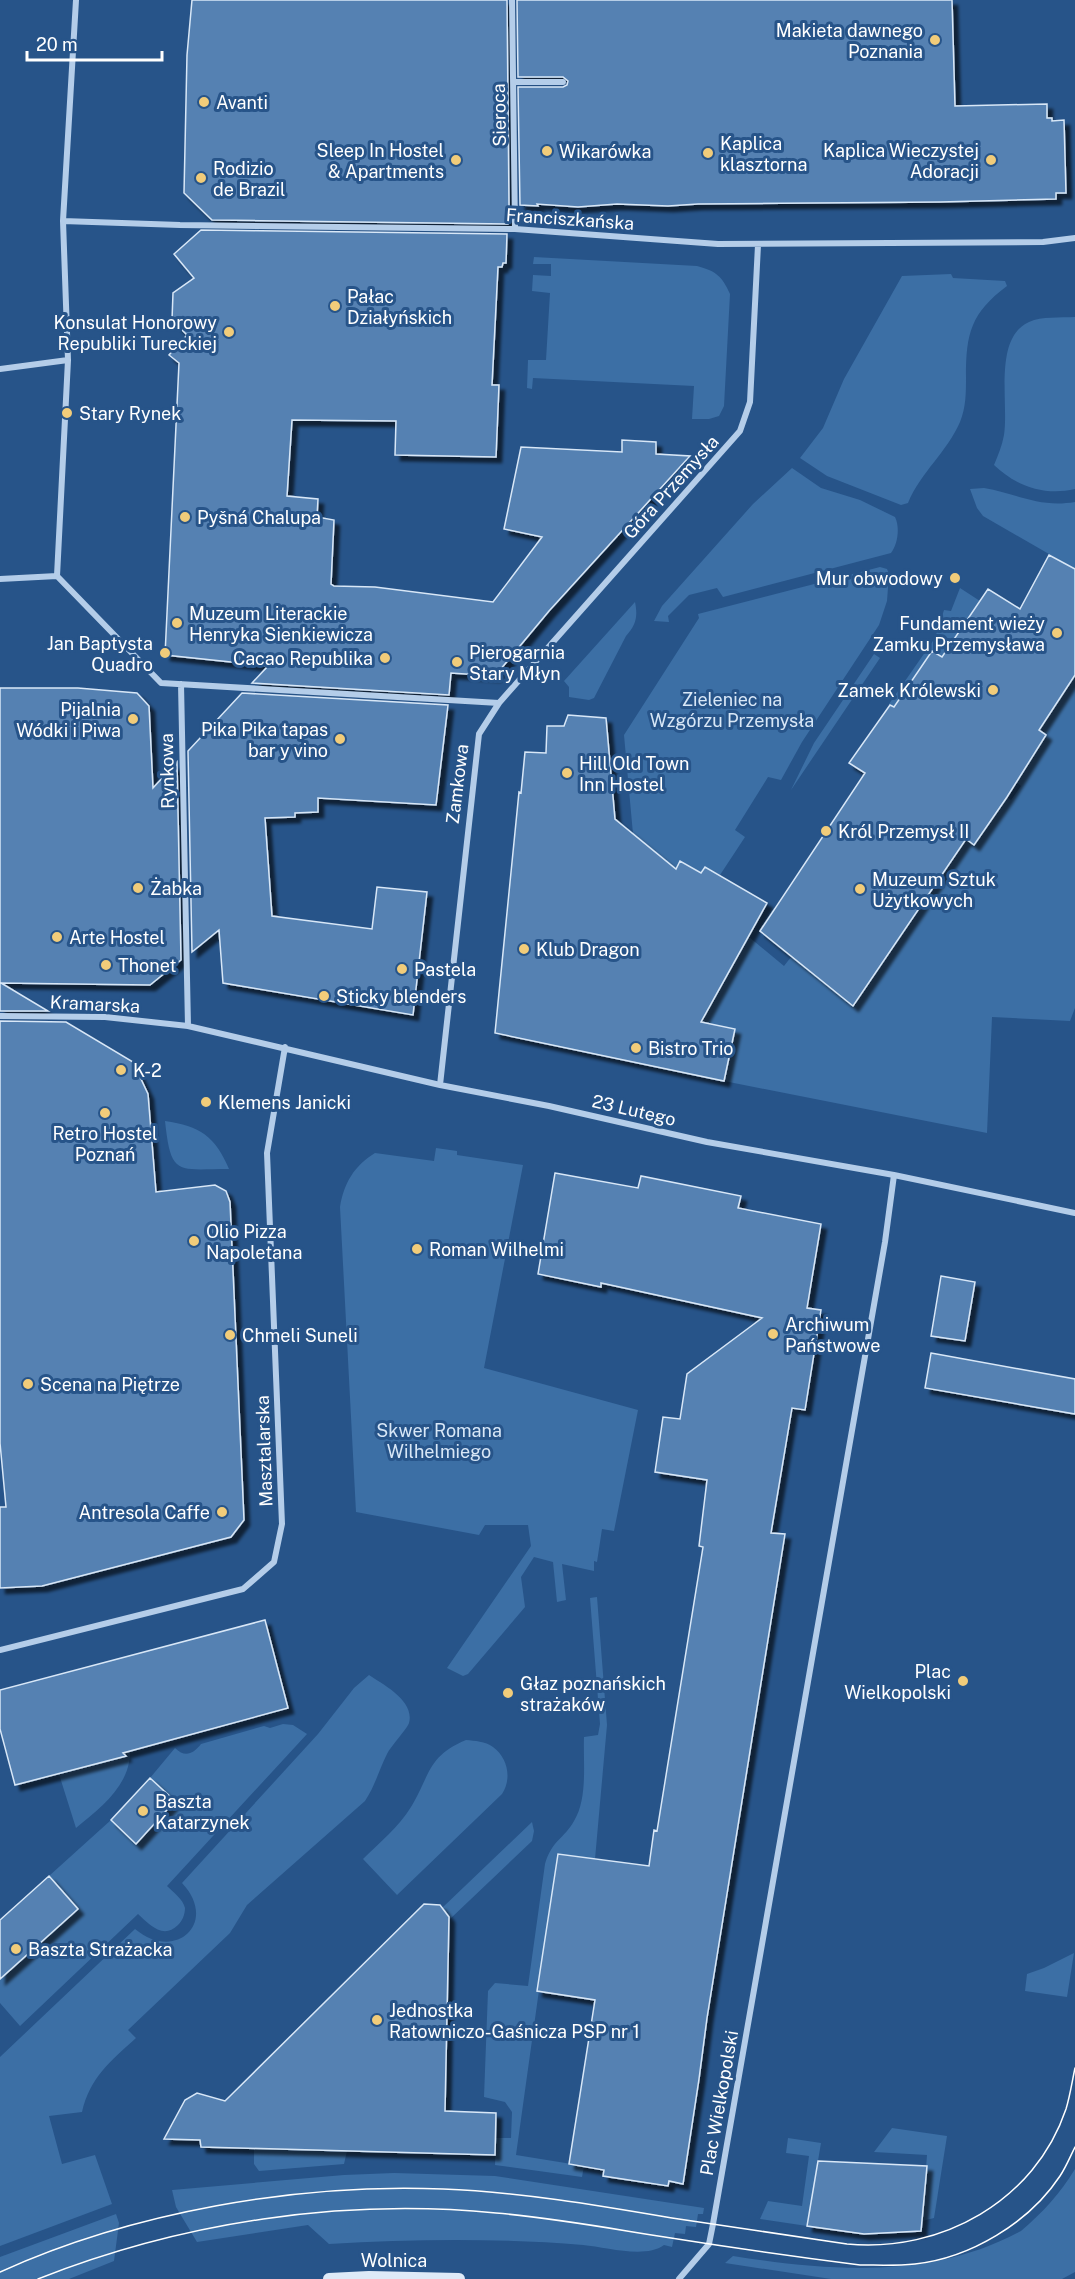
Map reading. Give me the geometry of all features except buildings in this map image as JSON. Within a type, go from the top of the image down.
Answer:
[{"type":"street","points":[[75,0],[63,221],[68,360],[57,576],[161,683],[500,703]]},
{"type":"street","name":"Sieroca","points":[[512,0],[515,229]]},
{"type":"street","points":[[514,82],[563,82]]},
{"type":"street","name":"Franciszkańska","points":[[63,221],[180,225],[515,229],[758,245],[1042,242],[1075,238]]},
{"type":"street","name":"Góra Przemysła","points":[[500,703],[740,431],[750,402],[758,245]]},
{"type":"street","points":[[0,369],[68,360]]},
{"type":"street","points":[[0,579],[57,576]]},
{"type":"street","name":"Rynkowa","points":[[181,684],[188,1026]]},
{"type":"street","name":"Zamkowa","points":[[440,1085],[479,734],[500,703]]},
{"type":"street","name":"Kramarska","points":[[0,1016],[105,1017],[188,1026]]},
{"type":"street","name":"23 Lutego","points":[[188,1026],[440,1085],[549,1106],[707,1142],[894,1175],[1075,1214]]},
{"type":"street","name":"Masztalarska","points":[[0,1650],[243,1589],[274,1562],[282,1524],[267,1153],[285,1047]]},
{"type":"street","name":"Plac Wielkopolski","points":[[679,2279],[710,2244],[883,1254],[894,1175]]},
{"type":"street","name":"Wolnica","points":[[329,2279],[369,2277],[459,2279]]},
{"type":"green space","points":[[534,257],[697,266],[718,275],[730,294],[724,406],[719,416],[709,419],[692,419],[694,386],[533,378],[532,389],[527,388],[528,360],[546,360],[550,293],[532,291],[533,275],[551,276],[551,264],[533,264]]},
{"type":"green space","points":[[951,274],[953,278],[1005,281],[1007,286],[985,305],[973,325],[967,348],[965,400],[960,422],[908,503],[901,505],[827,476],[800,458],[823,428],[844,379],[902,276]]},
{"type":"green space","points":[[1075,317],[1075,489],[1052,491],[1031,488],[1012,479],[994,465],[1004,435],[1007,356],[1018,330],[1029,322],[1045,318]]},
{"type":"green space","points":[[792,468],[821,488],[860,500],[895,517],[897,535],[891,553],[723,597],[717,588],[689,595],[668,616],[669,622],[654,621],[662,606],[753,504]]},
{"type":"green space","points":[[984,488],[1039,502],[1075,502],[1075,569],[983,516],[977,508],[970,489]]},
{"type":"green space","name":"Zieleniec na Wzgórzu Przemysła","points":[[880,567],[887,569],[889,574],[887,601],[879,625],[802,742],[781,780],[768,777],[735,830],[745,837],[720,875],[706,867],[700,875],[681,862],[676,869],[633,834],[624,735],[699,618],[698,614]]},
{"type":"green space","points":[[960,588],[980,601],[942,657],[932,651],[919,670],[904,715],[889,704],[935,638],[944,610],[951,611]]},
{"type":"green space","points":[[635,602],[634,624],[594,698],[589,700],[569,697],[569,687],[564,681]]},
{"type":"green space","points":[[874,654],[880,658],[791,790],[814,743]]},
{"type":"green space","points":[[1075,675],[1075,1008],[1070,1021],[992,1017],[987,1133],[724,1081],[735,1029],[607,1003],[743,932],[784,966],[791,957],[853,1006],[966,839],[974,844],[998,791],[1011,800],[1021,786],[1008,775]]},
{"type":"green space","points":[[165,1121],[188,1126],[205,1134],[218,1148],[229,1169],[187,1169],[180,1166],[174,1161],[170,1152]]},
{"type":"green space","name":"Skwer Romana Wilhelmiego","points":[[436,1148],[457,1151],[457,1155],[523,1165],[484,1368],[638,1410],[614,1531],[602,1529],[597,1562],[594,1561],[594,1571],[562,1564],[566,1600],[557,1602],[553,1562],[534,1557],[521,1577],[525,1607],[468,1674],[463,1676],[447,1668],[531,1546],[528,1525],[485,1525],[479,1535],[356,1512],[340,1207],[344,1190],[351,1176],[375,1153],[434,1161]]},
{"type":"green space","points":[[597,1597],[607,1725],[595,1859],[558,1854],[516,2155],[584,2166],[582,2177],[495,2165],[496,2138],[511,2138],[512,2112],[505,2102],[484,2097],[488,1991],[495,1983],[528,1986],[545,1864],[551,1850],[570,1827],[578,1812],[583,1791],[584,1737],[598,1735],[600,1724],[590,1598]]},
{"type":"green space","points":[[369,1675],[397,1694],[410,1715],[408,1726],[387,1754],[365,1801],[247,1905],[230,1933],[128,2030],[136,2038],[110,2062],[96,2079],[82,2112],[49,2116],[62,2164],[95,2155],[112,2204],[0,2246],[0,2057],[135,1929],[150,1938],[165,1942],[178,1940],[188,1933],[194,1924],[196,1911],[192,1898],[182,1883],[318,1734],[354,1688]]},
{"type":"green space","points":[[283,1724],[293,1725],[307,1734],[167,1886],[180,1899],[185,1908],[179,1923],[172,1929],[162,1931],[156,1929],[138,1914],[20,2026],[0,2003],[0,1979],[77,1910],[49,1876],[111,1820],[136,1844],[175,1801],[150,1778],[175,1748],[182,1753],[189,1754],[201,1744],[264,1726],[270,1728]]},
{"type":"green space","points":[[466,1740],[487,1744],[498,1752],[507,1769],[505,1788],[502,1794],[397,1895],[363,1859],[406,1814],[436,1760],[453,1746]]},
{"type":"green space","points":[[130,1752],[129,1764],[119,1786],[104,1804],[76,1828],[58,1771]]},
{"type":"green space","points":[[532,1822],[534,1831],[532,1841],[448,1919],[442,1908]]},
{"type":"green space","points":[[1074,1953],[1067,1997],[1025,1991],[1027,1974]]},
{"type":"green space","points":[[892,2128],[947,2136],[934,2218],[922,2221],[927,2155],[874,2152]]},
{"type":"green space","points":[[788,2138],[821,2143],[807,2226],[760,2219],[768,2201],[802,2206],[809,2156],[786,2153]]},
{"type":"green space","points":[[254,2148],[347,2151],[344,2164],[259,2171],[254,2164]]},
{"type":"green space","points":[[1075,2169],[1075,2272],[1062,2279],[831,2279],[725,2263],[733,2256],[808,2266],[882,2268],[953,2257],[988,2247],[1021,2231],[1051,2202]]},
{"type":"green space","points":[[394,2173],[495,2176],[704,2208],[703,2214],[698,2214],[696,2227],[686,2226],[685,2234],[675,2233],[672,2247],[664,2245],[656,2249],[636,2252],[583,2245],[488,2240],[329,2244],[308,2225],[197,2242],[176,2207],[172,2190],[344,2175]]},
{"type":"green space","points":[[116,2214],[119,2223],[114,2261],[69,2279],[0,2279],[0,2257]]},
{"type":"tram line","points":[[0,2272],[51,2251],[160,2218],[274,2197],[388,2188],[443,2189],[529,2196],[847,2244],[882,2245],[917,2240],[949,2229],[980,2214],[1008,2195],[1032,2170],[1052,2142],[1066,2109],[1075,2068]]},
{"type":"tram line","points":[[38,2279],[93,2259],[206,2229],[321,2212],[380,2209],[438,2209],[518,2215],[860,2265],[915,2264],[936,2260],[977,2246],[1015,2223],[1047,2193],[1062,2173],[1075,2147]]},
{"type":"place","name":"Makieta dawnego Poznania","points":[[935,40]]},
{"type":"place","name":"Avanti","points":[[204,102]]},
{"type":"place","name":"Wikarówka","points":[[547,151]]},
{"type":"place","name":"Kaplica klasztorna","points":[[708,153]]},
{"type":"place","name":"Sleep In Hostel & Apartments","points":[[456,160]]},
{"type":"place","name":"Kaplica Wieczystej Adoracji","points":[[991,160]]},
{"type":"place","name":"Rodizio de Brazil","points":[[201,178]]},
{"type":"place","name":"Pałac Działyńskich","points":[[335,306]]},
{"type":"place","name":"Konsulat Honorowy Republiki Tureckiej","points":[[229,332]]},
{"type":"place","name":"Stary Rynek","points":[[67,413]]},
{"type":"place","name":"Pyšná Chalupa","points":[[185,517]]},
{"type":"place","name":"Mur obwodowy","points":[[955,578]]},
{"type":"place","name":"Muzeum Literackie Henryka Sienkiewicza","points":[[177,623]]},
{"type":"place","name":"Fundament wieży Zamku Przemysława","points":[[1057,633]]},
{"type":"place","name":"Jan Baptysta Quadro","points":[[165,653]]},
{"type":"place","name":"Cacao Republika","points":[[385,658]]},
{"type":"place","name":"Pierogarnia Stary Młyn","points":[[457,662]]},
{"type":"place","name":"Zamek Królewski","points":[[993,690]]},
{"type":"place","name":"Pijalnia Wódki i Piwa","points":[[133,719]]},
{"type":"place","name":"Pika Pika tapas bar y vino","points":[[340,739]]},
{"type":"place","name":"Hill Old Town Inn Hostel","points":[[567,773]]},
{"type":"place","name":"Król Przemysł II","points":[[826,831]]},
{"type":"place","name":"Żabka","points":[[138,888]]},
{"type":"place","name":"Muzeum Sztuk Użytkowych","points":[[860,889]]},
{"type":"place","name":"Arte Hostel","points":[[57,937]]},
{"type":"place","name":"Klub Dragon","points":[[524,949]]},
{"type":"place","name":"Thonet","points":[[106,965]]},
{"type":"place","name":"Pastela","points":[[402,969]]},
{"type":"place","name":"Sticky blenders","points":[[324,996]]},
{"type":"place","name":"Bistro Trio","points":[[636,1048]]},
{"type":"place","name":"K-2","points":[[121,1070]]},
{"type":"place","name":"Klemens Janicki","points":[[206,1102]]},
{"type":"place","name":"Retro Hostel Poznań","points":[[105,1113]]},
{"type":"place","name":"Olio Pizza Napoletana","points":[[194,1241]]},
{"type":"place","name":"Roman Wilhelmi","points":[[417,1249]]},
{"type":"place","name":"Archiwum Państwowe","points":[[773,1334]]},
{"type":"place","name":"Chmeli Suneli","points":[[230,1335]]},
{"type":"place","name":"Scena na Piętrze","points":[[28,1384]]},
{"type":"place","name":"Antresola Caffe","points":[[222,1512]]},
{"type":"place","name":"Plac Wielkopolski","points":[[963,1681]]},
{"type":"place","name":"Głaz poznańskich strażaków","points":[[508,1693]]},
{"type":"place","name":"Baszta Katarzynek","points":[[143,1811]]},
{"type":"place","name":"Baszta Strażacka","points":[[16,1949]]},
{"type":"place","name":"Jednostka Ratowniczo-Gaśnicza PSP nr 1","points":[[377,2020]]}]
